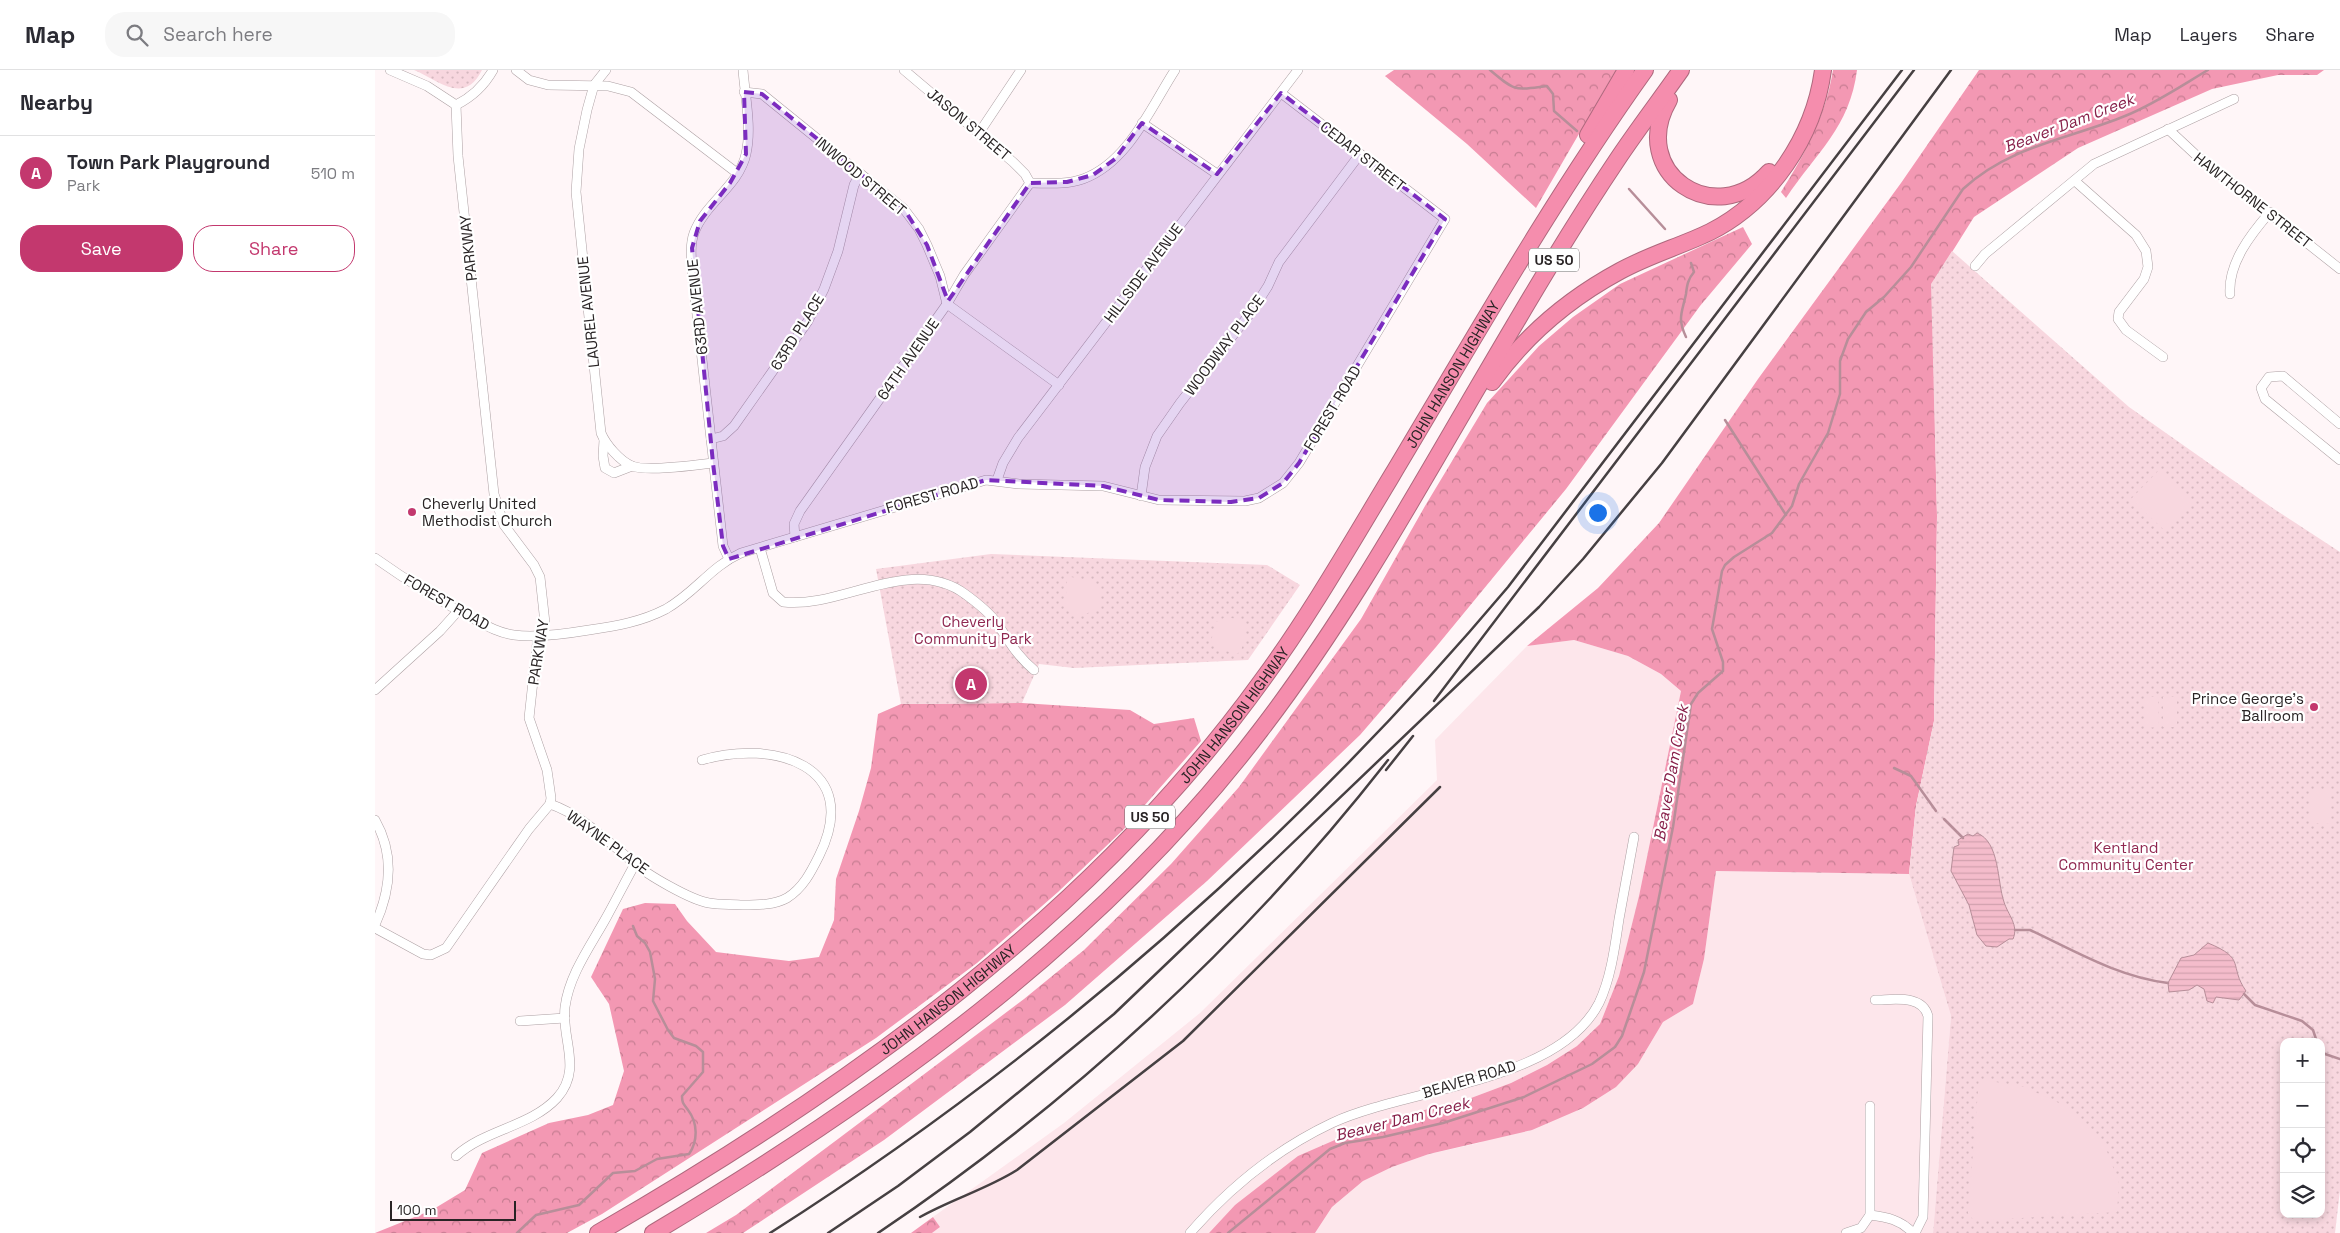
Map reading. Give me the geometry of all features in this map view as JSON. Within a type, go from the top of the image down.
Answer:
[{"type":"highway","points":[[1533,240],[1548,200],[1626,70]]},
{"type":"highway","name":"JOHN HANSON HIGHWAY","points":[[598,1233],[729,1154],[901,1035],[1041,923],[1136,832],[1219,737],[1286,646],[1332,576],[1533,240],[1585,158],[1645,70]]},
{"type":"highway","points":[[1683,70],[1659,121],[1657,141],[1659,154],[1671,176],[1684,187],[1698,194],[1719,197],[1732,195],[1750,188],[1770,170],[1789,142],[1799,120],[1813,70]]},
{"type":"highway","name":"JOHN HANSON HIGHWAY","points":[[653,1233],[780,1153],[930,1048],[1038,963],[1139,869],[1215,787],[1287,695],[1342,615],[1601,184],[1683,70]]},
{"type":"highway","points":[[1437,456],[1507,362],[1557,313],[1603,280],[1632,264],[1721,226],[1750,205],[1767,188],[1792,154],[1806,129],[1816,102],[1823,70]]},
{"type":"street","points":[[389,70],[427,86],[456,106],[480,89],[493,70]]},
{"type":"street","points":[[516,70],[529,80],[548,85],[594,84],[616,87],[631,92],[737,173]]},
{"type":"street","name":"LAUREL AVENUE","points":[[607,70],[594,84],[581,136],[576,192],[605,468],[614,473],[632,466]]},
{"type":"street","name":"63RD AVENUE","points":[[729,559],[723,546],[713,462],[693,286],[692,248],[694,235],[700,221],[743,163],[747,144],[747,115],[743,92],[743,70]]},
{"type":"street","name":"JASON STREET","points":[[905,70],[1021,169],[1030,183]]},
{"type":"street","points":[[979,133],[1021,70]]},
{"type":"street","points":[[1030,183],[1081,180],[1093,175],[1115,159],[1142,123],[1175,70]]},
{"type":"street","name":"HILLSIDE AVENUE","points":[[997,480],[1003,463],[1011,449],[1217,174],[1299,70]]},
{"type":"street","name":"INWOOD STREET","points":[[743,92],[762,94],[889,196],[912,218],[934,261],[947,304]]},
{"type":"street","name":"CEDAR STREET","points":[[1281,93],[1445,219]]},
{"type":"street","points":[[1975,266],[1985,254],[2094,164],[2234,99]]},
{"type":"street","name":"PARKWAY","points":[[456,106],[458,156],[494,494],[504,525],[528,557],[539,577],[545,623],[537,635],[529,718],[550,781],[550,804]]},
{"type":"street","points":[[1142,123],[1217,174]]},
{"type":"street","name":"HAWTHORNE STREET","points":[[2168,129],[2197,156],[2340,269]]},
{"type":"street","name":"WOODWAY PLACE","points":[[1141,496],[1145,467],[1157,436],[1180,403],[1252,311],[1265,292],[1279,262],[1360,154]]},
{"type":"street","name":"63RD PLACE","points":[[711,439],[723,436],[734,426],[807,320],[830,274],[854,185],[860,174]]},
{"type":"street","points":[[2075,181],[2127,226],[2142,242],[2148,267],[2144,279],[2119,312],[2119,319],[2126,330],[2163,357]]},
{"type":"street","name":"64TH AVENUE","points":[[795,537],[794,524],[800,511],[947,304],[964,275],[1030,183]]},
{"type":"street","points":[[2230,294],[2230,278],[2234,266],[2256,228],[2270,212]]},
{"type":"street","name":"FOREST ROAD","points":[[375,558],[458,611],[501,632],[518,636],[537,635],[619,625],[650,616],[683,597],[701,583],[714,568],[729,559],[973,482],[997,480],[1019,484],[1103,486],[1141,496],[1175,501],[1245,501],[1259,498],[1283,483],[1299,463],[1445,219]]},
{"type":"street","points":[[947,304],[1059,385]]},
{"type":"street","points":[[2340,424],[2283,376],[2269,377],[2261,388],[2265,399],[2340,460]]},
{"type":"street","points":[[603,440],[632,466],[678,467],[713,462]]},
{"type":"street","points":[[760,548],[773,593],[783,602],[805,602],[910,580],[926,579],[946,584],[960,591],[987,612],[1015,653],[1033,670]]},
{"type":"street","points":[[375,690],[440,631],[458,611]]},
{"type":"street","name":"WAYNE PLACE","points":[[550,804],[583,821],[635,864],[687,895],[709,904],[774,903],[785,899],[803,885],[820,853],[831,821],[830,799],[818,777],[808,767],[783,757],[729,754],[702,760]]},
{"type":"street","points":[[375,820],[387,846],[389,873],[386,896],[375,927],[423,954],[439,952],[452,940],[529,828],[550,804]]},
{"type":"street","name":"BEAVER ROAD","points":[[1190,1233],[1229,1192],[1255,1170],[1325,1126],[1365,1110],[1496,1074],[1528,1061],[1572,1035],[1585,1023],[1599,1003],[1611,964],[1634,837]]},
{"type":"street","points":[[456,1156],[472,1143],[539,1113],[558,1097],[571,1072],[572,1060],[565,1018],[567,997],[573,979],[635,864]]},
{"type":"street","points":[[1870,1215],[1888,1217],[1901,1223],[1914,1233],[1923,1217],[1928,1016],[1923,1006],[1915,1002],[1875,1000]]},
{"type":"street","points":[[519,1021],[565,1018]]},
{"type":"street","points":[[1846,1233],[1861,1228],[1870,1215],[1871,1106]]},
{"type":"highlighted area","points":[[744,92],[762,94],[904,209],[927,245],[948,301],[1030,183],[1067,182],[1093,175],[1115,159],[1142,123],[1217,174],[1281,93],[1445,219],[1299,463],[1283,483],[1259,498],[1231,502],[1159,500],[1103,486],[986,480],[729,559],[723,546],[713,463],[692,248],[700,221],[730,183],[746,154]]},
{"type":"shaded area","points":[[1574,640],[1628,656],[1661,674],[1681,691],[1639,896],[1619,976],[1600,1024],[1577,1046],[1547,1065],[1511,1083],[1471,1098],[1378,1122],[1235,1205],[1209,1233],[932,1233],[940,1227],[933,1217],[1064,1123],[1200,1013],[1437,780],[1435,740],[1527,646]]},
{"type":"shaded area","points":[[1977,833],[1990,845],[1994,854],[2004,902],[2015,929],[2013,939],[2009,939],[1997,947],[1986,946],[1977,935],[1969,905],[1951,871],[1954,847],[1959,845],[1958,840],[1968,834],[1973,836]]},
{"type":"shaded area","points":[[1716,871],[1909,874],[1951,1016],[1933,1233],[1315,1233],[1332,1207],[1363,1181],[1392,1167],[1429,1154],[1479,1143],[1638,1064],[1663,1022],[1693,1004],[1704,959]]},
{"type":"shaded area","points":[[2208,943],[2228,954],[2235,963],[2238,975],[2246,991],[2239,1000],[2216,997],[2213,1003],[2207,1001],[2204,989],[2197,985],[2189,990],[2169,992],[2168,983],[2181,958],[2194,955]]},
{"type":"green space","points":[[414,70],[482,70],[475,81],[467,87],[459,88],[441,84]]},
{"type":"green space","points":[[1394,70],[1616,70],[1536,208],[1467,144],[1385,76]]},
{"type":"green space","points":[[1833,70],[1857,70],[1847,108],[1830,138],[1786,198],[1781,192],[1798,163],[1820,118],[1830,87]]},
{"type":"green space","points":[[1979,70],[2324,70],[2317,75],[2278,75],[2212,89],[2078,148],[1974,217],[1932,284],[1937,516],[1934,721],[1916,806],[1909,874],[1716,871],[1704,959],[1693,1004],[1663,1022],[1638,1064],[1616,1087],[1583,1108],[1532,1130],[1429,1154],[1392,1167],[1363,1181],[1332,1207],[1315,1233],[1209,1233],[1235,1205],[1298,1156],[1374,1123],[1471,1098],[1511,1083],[1547,1065],[1577,1046],[1600,1024],[1619,976],[1639,896],[1681,691],[1661,674],[1628,656],[1574,640],[1527,646],[1598,588],[1659,523],[1758,379],[1901,183]]},
{"type":"green space","points":[[1743,227],[1752,244],[1700,306],[1566,489],[1436,647],[1360,735],[1207,881],[1065,1005],[884,1140],[743,1233],[706,1233],[736,1215],[838,1139],[1024,999],[1084,950],[1171,864],[1239,787],[1361,619],[1425,506],[1487,403],[1539,346],[1573,317],[1620,284]]},
{"type":"green space","name":"Kentland Community Center","points":[[1952,251],[2129,407],[2274,509],[2340,552],[2340,1190],[2335,1233],[1933,1233],[1951,1016],[1909,874],[1916,806],[1934,721],[1937,516],[1931,284]]},
{"type":"green space","points":[[2159,470],[2192,501],[2164,530],[2131,499]]},
{"type":"green space","name":"Cheverly Community Park","points":[[991,554],[1267,565],[1300,585],[1248,660],[1074,668],[1039,664],[1022,703],[901,704],[876,569]]},
{"type":"green space","points":[[1071,577],[1092,581],[1100,588],[1099,605],[1087,614],[1074,614],[1065,608],[1067,581]]},
{"type":"green space","points":[[1226,617],[1241,620],[1247,628],[1241,651],[1237,654],[1216,648],[1211,641],[1216,622]]},
{"type":"green space","points":[[2144,697],[2158,697],[2159,727],[2145,728]]},
{"type":"green space","points":[[2163,697],[2177,697],[2177,727],[2163,727]]},
{"type":"green space","points":[[1022,703],[1130,710],[1154,724],[1194,718],[1201,741],[1123,830],[1058,892],[977,963],[876,1038],[602,1214],[567,1233],[375,1233],[432,1210],[465,1190],[482,1153],[549,1123],[588,1115],[613,1105],[624,1071],[609,1004],[591,977],[623,909],[645,903],[675,904],[687,921],[716,952],[789,961],[819,957],[834,920],[836,879],[871,768],[878,714],[901,704]]},
{"type":"green space","points":[[2310,790],[2331,790],[2331,824],[2310,823]]},
{"type":"green space","points":[[1979,1079],[2024,1087],[2070,1108],[2105,1146],[2119,1183],[2117,1212],[1974,1221],[1968,1213]]},
{"type":"green space","points":[[933,1217],[940,1227],[932,1233],[911,1233]]},
{"type":"waterway","points":[[1490,70],[1516,88],[1547,86],[1553,94],[1554,111],[1577,131]]},
{"type":"waterway","name":"Beaver Dam Creek","points":[[1228,1233],[1330,1149],[1345,1143],[1383,1137],[1443,1123],[1524,1097],[1592,1064],[1615,1047],[1622,1036],[1644,972],[1673,827],[1691,704],[1698,693],[1723,671],[1723,662],[1712,629],[1722,571],[1725,565],[1734,557],[1772,533],[1792,506],[1799,484],[1828,433],[1840,394],[1840,361],[1848,339],[1866,312],[1884,297],[1911,267],[1963,189],[1981,174],[2020,153],[2135,112],[2208,70]]},
{"type":"waterway","points":[[1629,189],[1665,229]]},
{"type":"waterway","points":[[1686,337],[1681,316],[1688,282],[1694,272],[1691,263]]},
{"type":"waterway","points":[[1725,420],[1786,515]]},
{"type":"waterway","points":[[1894,768],[1911,776],[1936,811]]},
{"type":"waterway","points":[[1944,819],[1963,838]]},
{"type":"waterway","points":[[517,1233],[536,1215],[579,1205],[613,1173],[635,1171],[657,1159],[689,1154],[692,1149],[696,1132],[695,1126],[682,1096],[703,1072],[703,1052],[696,1046],[674,1038],[668,1030],[653,1001],[655,979],[650,952],[645,943],[637,936],[633,926]]},
{"type":"waterway","points":[[2015,930],[2030,930],[2114,969],[2150,980],[2168,983]]},
{"type":"waterway","points":[[2244,994],[2255,1005],[2302,1021],[2313,1030],[2316,1038]]},
{"type":"waterway","points":[[2325,1054],[2340,1059]]},
{"type":"railway","points":[[770,1233],[873,1165],[973,1093],[1070,1017],[1164,938],[1255,855],[1343,769],[1427,679],[1508,587],[1902,70]]},
{"type":"railway","points":[[1434,701],[1914,70]]},
{"type":"railway","points":[[828,1233],[898,1186],[970,1132],[1114,1014],[1539,607],[1583,559],[1662,463],[1951,70]]},
{"type":"railway","points":[[1386,770],[1413,736]]},
{"type":"railway","points":[[878,1233],[949,1183],[1019,1130],[1152,1016],[1215,956],[1275,893],[1333,828],[1388,760]]},
{"type":"railway","points":[[920,1217],[994,1183],[1017,1170],[1183,1041],[1440,787]]},
{"type":"place","name":"Cheverly United Methodist Church","points":[[412,512]]},
{"type":"place","name":"Town Park Playground","points":[[971,684]]},
{"type":"place","name":"Prince George's Ballroom","points":[[2314,707]]}]
